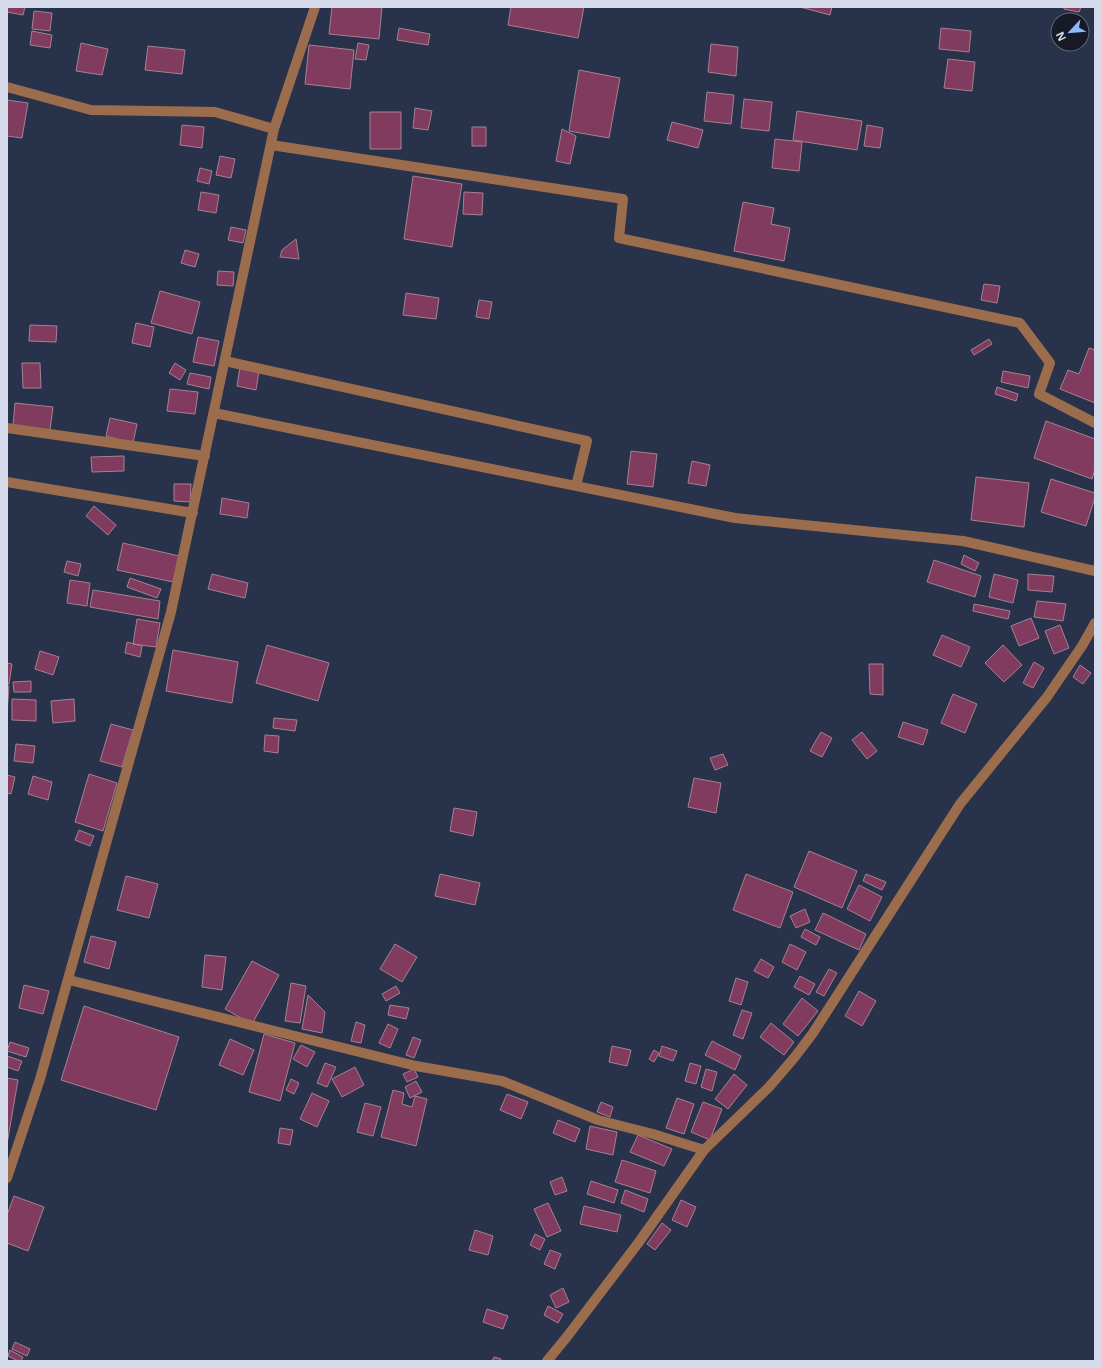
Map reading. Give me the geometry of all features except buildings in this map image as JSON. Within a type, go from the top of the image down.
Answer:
[{"type":"street","points":[[7,1178],[40,1079],[69,980],[171,612],[274,129],[315,7]]},
{"type":"street","points":[[7,88],[90,110],[215,112],[274,129]]},
{"type":"street","points":[[271,145],[623,199],[618,238],[1020,323],[1050,363],[1039,394],[1095,423]]},
{"type":"street","points":[[225,361],[587,441],[576,486]]},
{"type":"street","points":[[214,413],[735,518],[963,541],[1095,571]]},
{"type":"street","points":[[7,428],[205,456]]},
{"type":"street","points":[[7,482],[193,513]]},
{"type":"street","points":[[547,1361],[639,1242],[704,1150],[769,1087],[813,1033],[960,804],[1047,697],[1082,646],[1095,623]]},
{"type":"street","points":[[69,980],[416,1066],[502,1081],[598,1120],[653,1134],[704,1150]]}]
